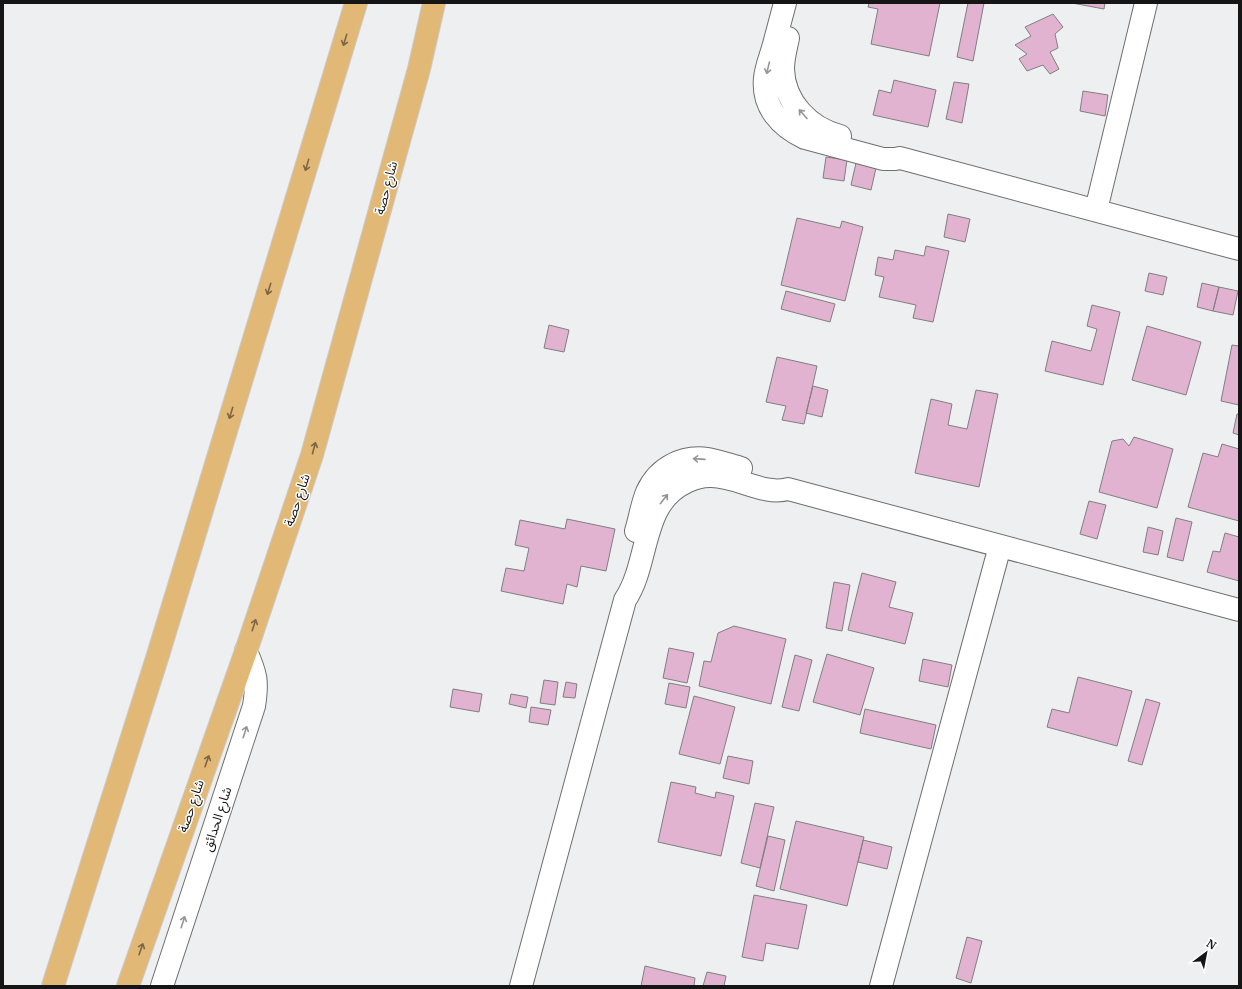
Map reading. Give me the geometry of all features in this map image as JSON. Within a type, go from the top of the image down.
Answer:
[{"type":"main road","points":[[54,986],[158,655],[356,3]]},
{"type":"main road","name":"شارع حصة","points":[[128,986],[246,651],[312,455],[418,69],[434,3]]},
{"type":"street","points":[[785,3],[765,79],[769,104],[775,116],[783,125],[794,133],[805,138],[883,159],[900,158],[1239,249]]},
{"type":"street","points":[[796,3],[784,56],[783,70],[785,85],[798,110],[820,129],[833,134],[886,148],[896,153],[900,158]]},
{"type":"street","points":[[1096,210],[1146,3]]},
{"type":"street","points":[[521,986],[625,600],[624,579],[646,493],[653,480],[664,469],[677,462],[692,458],[708,459],[770,477],[783,483],[788,489],[1239,610]]},
{"type":"street","points":[[881,986],[1000,546]]},
{"type":"street","name":"شارع الحدائق","points":[[162,986],[254,706],[256,681],[254,669],[246,651]]},
{"type":"building","points":[[869,3],[940,3],[929,56],[871,44],[878,9],[868,7]]},
{"type":"building","points":[[968,3],[984,3],[973,61],[957,57]]},
{"type":"building","points":[[1072,3],[1105,3],[1104,9]]},
{"type":"building","points":[[1053,14],[1063,27],[1055,34],[1058,48],[1050,52],[1059,69],[1050,74],[1043,65],[1027,71],[1019,59],[1027,54],[1015,45],[1031,36],[1025,27]]},
{"type":"building","points":[[894,80],[936,90],[928,127],[873,115],[879,90],[891,93]]},
{"type":"building","points":[[954,82],[969,84],[962,123],[946,119]]},
{"type":"building","points":[[1083,91],[1108,95],[1105,116],[1080,111]]},
{"type":"building","points":[[826,157],[847,160],[844,181],[823,178]]},
{"type":"building","points":[[856,163],[876,168],[871,190],[851,185]]},
{"type":"building","points":[[948,214],[970,219],[965,242],[944,237]]},
{"type":"building","points":[[797,218],[840,228],[842,221],[863,227],[845,301],[781,285]]},
{"type":"building","points":[[926,246],[949,251],[933,322],[913,318],[916,305],[879,297],[884,277],[875,275],[878,257],[893,260],[895,250],[924,256]]},
{"type":"building","points":[[1149,273],[1167,277],[1163,295],[1145,291]]},
{"type":"building","points":[[1202,283],[1219,287],[1213,311],[1197,307]]},
{"type":"building","points":[[1219,287],[1238,291],[1233,315],[1213,311]]},
{"type":"building","points":[[786,291],[835,304],[830,322],[781,309]]},
{"type":"building","points":[[1092,305],[1120,312],[1103,385],[1045,371],[1052,341],[1091,351],[1097,329],[1087,326]]},
{"type":"building","points":[[549,325],[569,330],[564,352],[544,348]]},
{"type":"building","points":[[1147,326],[1201,342],[1186,395],[1132,380]]},
{"type":"building","points":[[1232,345],[1239,346],[1239,405],[1221,401]]},
{"type":"building","points":[[777,357],[817,366],[804,424],[782,420],[786,406],[766,402]]},
{"type":"building","points":[[813,386],[828,390],[822,417],[806,413]]},
{"type":"building","points":[[976,390],[998,394],[979,487],[915,473],[931,399],[952,404],[948,425],[967,429]]},
{"type":"building","points":[[1237,414],[1239,414],[1239,435],[1233,433]]},
{"type":"building","points":[[1134,437],[1173,449],[1157,508],[1099,492],[1112,441],[1123,439],[1129,446]]},
{"type":"building","points":[[1222,444],[1239,449],[1239,521],[1188,507],[1203,453],[1218,457]]},
{"type":"building","points":[[1089,501],[1106,505],[1097,539],[1080,534]]},
{"type":"building","points":[[1176,518],[1192,522],[1183,561],[1167,557]]},
{"type":"building","points":[[567,519],[615,529],[606,571],[581,566],[577,587],[567,584],[563,604],[501,591],[506,568],[524,571],[529,548],[515,545],[520,520],[565,529]]},
{"type":"building","points":[[1148,527],[1163,531],[1158,555],[1143,552]]},
{"type":"building","points":[[1225,533],[1239,537],[1239,581],[1207,572],[1213,551],[1220,552]]},
{"type":"building","points":[[862,573],[896,582],[889,607],[913,613],[905,644],[848,630]]},
{"type":"building","points":[[834,582],[850,585],[842,631],[826,628]]},
{"type":"building","points":[[734,626],[786,639],[771,704],[699,686],[704,661],[711,662],[718,633]]},
{"type":"building","points":[[669,648],[694,653],[687,683],[663,678]]},
{"type":"building","points":[[827,654],[874,668],[860,715],[813,702]]},
{"type":"building","points":[[795,655],[812,660],[799,711],[782,707]]},
{"type":"building","points":[[923,659],[952,665],[948,687],[919,681]]},
{"type":"building","points":[[1078,677],[1132,691],[1117,746],[1047,727],[1052,709],[1069,713]]},
{"type":"building","points":[[544,680],[558,682],[555,705],[540,703]]},
{"type":"building","points":[[566,682],[577,684],[575,698],[563,697]]},
{"type":"building","points":[[669,683],[690,687],[686,708],[665,704]]},
{"type":"building","points":[[453,689],[482,694],[479,712],[450,707]]},
{"type":"building","points":[[511,694],[528,697],[526,708],[509,704]]},
{"type":"building","points":[[694,696],[735,707],[720,764],[679,754]]},
{"type":"building","points":[[1146,699],[1160,703],[1142,765],[1128,761]]},
{"type":"building","points":[[531,707],[551,710],[548,725],[529,722]]},
{"type":"building","points":[[865,709],[936,725],[931,749],[860,733]]},
{"type":"building","points":[[728,756],[753,761],[749,784],[723,778]]},
{"type":"building","points":[[671,782],[696,787],[695,793],[715,798],[716,792],[734,796],[721,856],[658,842]]},
{"type":"building","points":[[755,803],[774,807],[760,868],[741,863]]},
{"type":"building","points":[[796,821],[864,837],[847,906],[780,889]]},
{"type":"building","points":[[768,836],[785,840],[774,891],[756,886]]},
{"type":"building","points":[[863,840],[892,847],[887,869],[858,862]]},
{"type":"building","points":[[754,895],[807,905],[798,949],[766,943],[763,961],[742,957]]},
{"type":"building","points":[[967,937],[982,941],[971,983],[956,978]]},
{"type":"building","points":[[645,966],[695,978],[694,986],[641,986]]},
{"type":"building","points":[[707,972],[726,976],[724,986],[703,986]]}]
